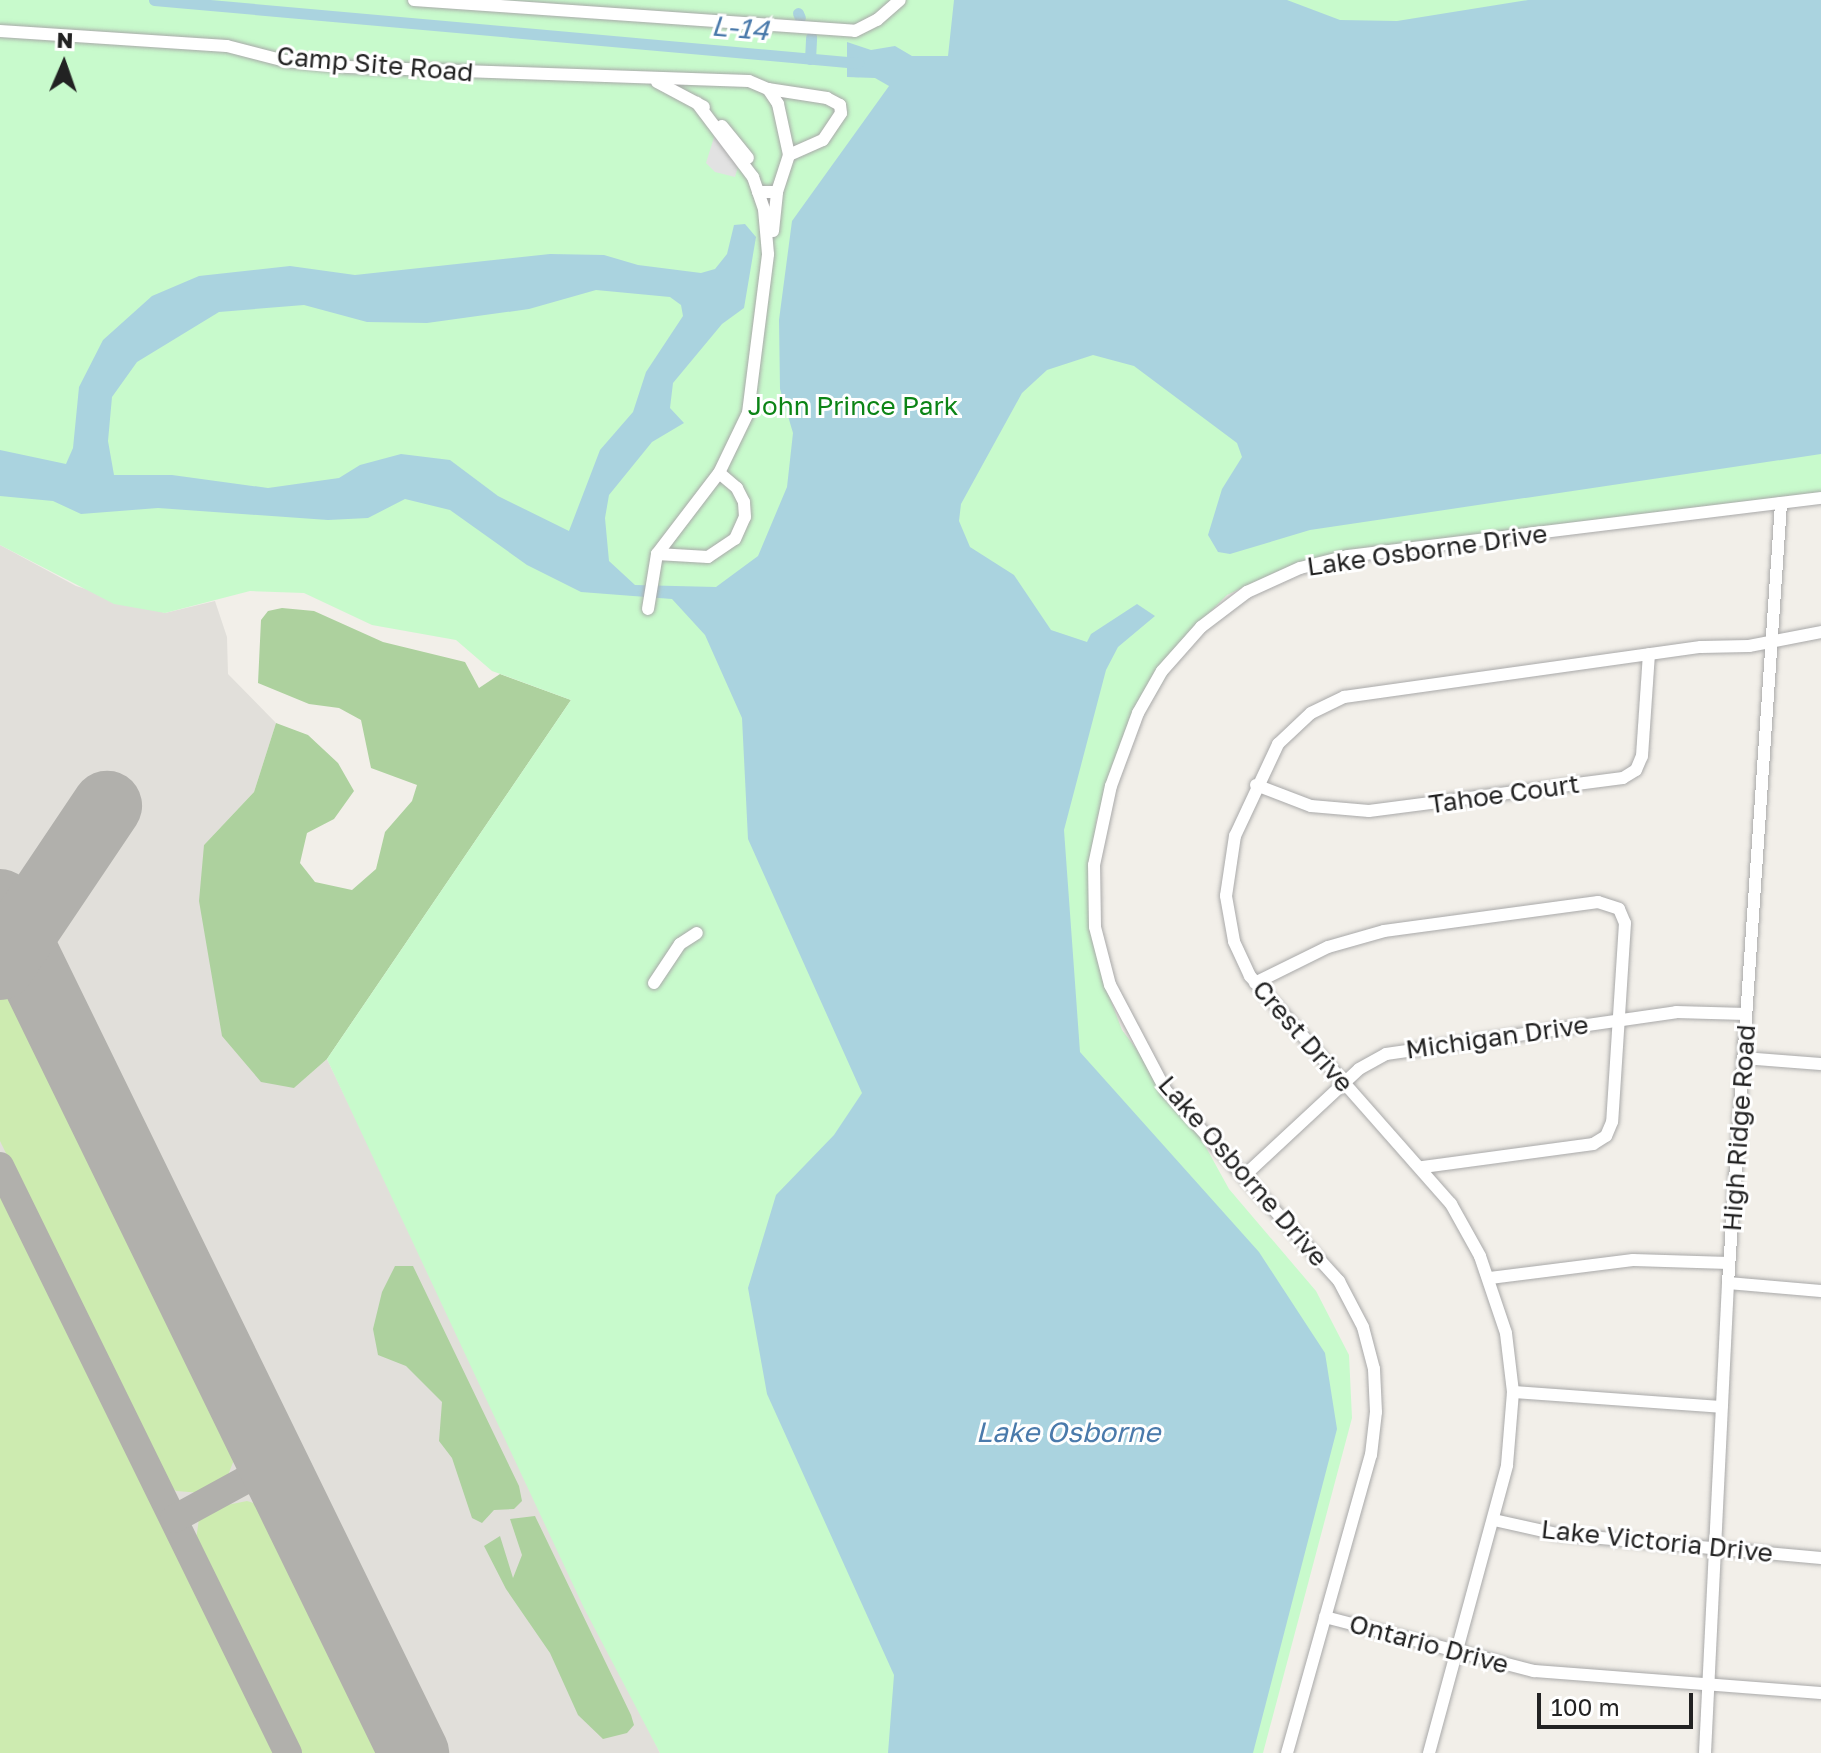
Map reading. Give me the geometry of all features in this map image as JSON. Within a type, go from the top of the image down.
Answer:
[{"type":"street","points":[[414,0],[855,31],[887,14],[900,0]]},
{"type":"street","name":"Camp Site Road","points":[[0,31],[227,46],[285,61],[348,67],[654,80],[694,101],[747,156],[758,192],[768,254],[748,413],[719,473],[657,554],[648,609]]},
{"type":"street","points":[[654,80],[749,81],[768,89],[827,98],[841,109],[823,140],[789,155]]},
{"type":"street","points":[[694,101],[696,86],[715,82]]},
{"type":"street","points":[[768,89],[778,104],[789,155],[777,192],[768,254]]},
{"type":"street","points":[[758,192],[777,192]]},
{"type":"street","points":[[657,554],[708,557],[735,539],[745,517],[744,502],[737,488],[719,473]]},
{"type":"street","name":"Lake Osborne Drive","points":[[1287,1753],[1371,1455],[1376,1412],[1374,1369],[1363,1327],[1339,1281],[1166,1091],[1120,1012],[1095,927],[1094,865],[1111,786],[1138,713],[1180,648],[1247,592],[1329,560],[1821,498]]},
{"type":"street","name":"High Ridge Road","points":[[1705,1753],[1729,1263],[1781,503]]},
{"type":"street","name":"Crest Drive","points":[[1429,1753],[1494,1520],[1509,1454],[1513,1392],[1506,1333],[1490,1278],[1467,1229],[1422,1167],[1255,983],[1234,941],[1226,896],[1231,851],[1256,785],[1273,752],[1297,724],[1344,697],[1821,632]]},
{"type":"street","name":"Tahoe Court","points":[[1256,785],[1311,806],[1369,811],[1623,778],[1636,770],[1642,756],[1649,654]]},
{"type":"street","points":[[1255,983],[1355,937],[1606,902],[1619,909],[1625,923],[1612,1122],[1600,1141],[1422,1167]]},
{"type":"street","points":[[654,983],[680,944],[697,933]]},
{"type":"street","name":"Michigan Drive","points":[[1244,1176],[1372,1060],[1401,1049],[1676,1012],[1746,1014]]},
{"type":"street","points":[[1743,1058],[1821,1064]]},
{"type":"street","points":[[1490,1278],[1633,1260],[1729,1263]]},
{"type":"street","points":[[1728,1283],[1821,1291]]},
{"type":"street","points":[[1513,1392],[1721,1407]]},
{"type":"street","name":"Lake Victoria Drive","points":[[1494,1520],[1557,1534],[1715,1545],[1821,1558]]},
{"type":"street","name":"Ontario Drive","points":[[1325,1617],[1457,1654],[1534,1671],[1821,1693]]},
{"type":"shaded area","points":[[716,131],[740,160],[735,177],[715,172],[706,163]]},
{"type":"shaded area","points":[[0,545],[76,586],[165,613],[215,601],[227,637],[228,674],[276,723],[254,792],[204,845],[294,1088],[327,1059],[660,1753],[0,1753]]},
{"type":"green space","name":"John Prince Park","points":[[0,0],[1821,0],[1821,493],[1436,541],[1276,572],[1227,595],[1197,625],[1118,757],[1096,821],[1090,922],[1103,980],[1122,1030],[1192,1122],[1229,1189],[1316,1291],[1349,1355],[1352,1418],[1263,1753],[660,1753],[584,1608],[327,1059],[571,700],[492,671],[456,640],[372,625],[304,593],[250,591],[165,613],[114,604],[0,545]]},
{"type":"green space","points":[[282,608],[314,611],[383,642],[465,662],[479,688],[500,674],[571,700],[327,1059],[294,1088],[261,1082],[222,1036],[199,901],[204,845],[254,792],[276,723],[308,735],[338,763],[354,791],[334,819],[307,833],[300,863],[315,882],[352,890],[376,869],[385,832],[412,801],[417,785],[371,768],[361,720],[339,708],[309,704],[258,683],[261,620],[268,611]]},
{"type":"green space","points":[[8,986],[238,1450],[228,1475],[202,1493],[176,1491],[166,1481],[0,1141],[0,999]]},
{"type":"green space","points":[[0,1187],[276,1753],[0,1753]]},
{"type":"green space","points":[[395,1266],[413,1266],[519,1486],[522,1501],[514,1509],[494,1510],[482,1523],[472,1518],[452,1458],[439,1441],[442,1402],[406,1366],[378,1355],[373,1329],[382,1292]]},
{"type":"green space","points":[[247,1501],[266,1507],[386,1753],[300,1753],[196,1540],[199,1519],[217,1507]]},
{"type":"green space","points":[[535,1516],[631,1715],[634,1725],[627,1733],[603,1739],[578,1715],[550,1653],[506,1589],[484,1546],[500,1536],[513,1578],[522,1555],[510,1519]]},
{"type":"water","name":"Lake Osborne","points":[[954,0],[1287,0],[1340,20],[1397,21],[1528,0],[1821,0],[1821,454],[1310,530],[1230,554],[1218,552],[1208,535],[1222,489],[1242,457],[1237,443],[1134,366],[1093,355],[1047,370],[1022,393],[961,504],[959,521],[970,547],[1014,575],[1051,630],[1087,642],[1091,634],[1137,604],[1155,616],[1118,647],[1106,670],[1064,830],[1080,1052],[1259,1252],[1325,1353],[1337,1429],[1253,1753],[888,1753],[894,1675],[767,1394],[748,1288],[776,1195],[834,1135],[862,1093],[748,839],[742,718],[705,635],[672,599],[581,592],[527,565],[450,510],[405,499],[368,518],[328,520],[158,508],[81,514],[53,501],[0,496],[0,450],[66,464],[73,448],[79,387],[103,340],[152,296],[199,276],[290,266],[355,275],[550,254],[604,255],[638,265],[701,273],[715,269],[727,254],[734,225],[745,224],[756,237],[744,308],[722,324],[673,383],[670,408],[684,423],[652,442],[609,495],[605,518],[609,561],[635,585],[716,587],[758,556],[787,487],[793,433],[780,389],[779,320],[792,221],[889,86],[875,78],[847,77],[847,42],[871,50],[895,46],[912,56],[948,56]],"holes":[[[596,290],[670,297],[681,305],[683,316],[646,372],[633,412],[600,450],[569,531],[498,496],[450,460],[401,454],[360,465],[339,478],[268,488],[172,475],[114,475],[108,441],[112,397],[137,362],[219,312],[304,305],[367,322],[427,323],[529,309]]]},
{"type":"waterway","name":"L-14","points":[[154,0],[858,63]]},
{"type":"waterway","points":[[798,13],[800,18]]},
{"type":"waterway","points":[[810,59],[811,37]]},
{"type":"taxiway","points":[[0,1166],[288,1753]]},
{"type":"taxiway","points":[[174,1519],[275,1464]]},
{"type":"runway","points":[[0,965],[107,806]]},
{"type":"runway","points":[[0,904],[414,1753]]}]
